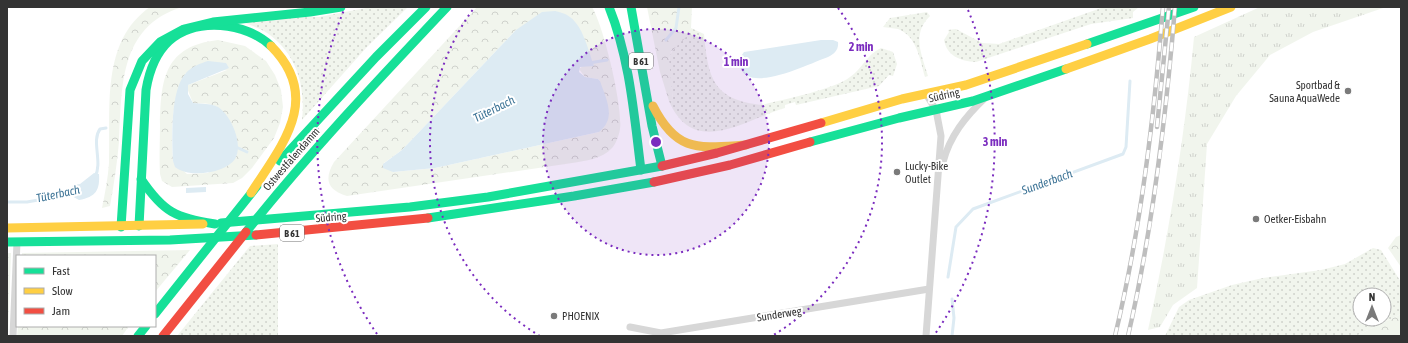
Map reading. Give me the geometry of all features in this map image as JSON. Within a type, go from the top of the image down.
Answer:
[{"type":"main road","points":[[247,9],[306,12],[341,7]]},
{"type":"main road","name":"Ostwestfalendamm","points":[[156,313],[251,193],[376,57],[426,7]]},
{"type":"main road","name":"Ostwestfalendamm","points":[[163,336],[221,262],[280,191],[355,105],[447,7]]},
{"type":"main road","points":[[609,7],[618,34],[628,80],[641,170],[654,182],[662,166]]},
{"type":"main road","name":"B 61","points":[[631,7],[652,126],[662,166]]},
{"type":"main road","name":"Südring","points":[[7,228],[215,224],[364,212],[488,197],[641,170],[746,145],[902,99],[966,85],[1194,7]]},
{"type":"main road","name":"Südring","points":[[7,242],[131,241],[222,238],[374,226],[491,211],[654,182],[730,165],[779,150],[936,110],[988,95],[1150,39],[1231,7]]},
{"type":"main road","points":[[155,33],[142,51],[134,69],[130,90],[121,227],[131,241],[140,226],[140,179],[145,94],[150,72],[159,54],[171,39],[190,30],[213,25],[236,27],[247,30],[265,41],[278,54],[289,71],[295,90],[296,107],[287,137],[251,193]]},
{"type":"main road","points":[[646,92],[664,127],[673,137],[682,142],[698,147],[746,145]]},
{"type":"main road","points":[[140,179],[163,208],[184,218],[215,224]]},
{"type":"main road","points":[[138,336],[145,327]]},
{"type":"street","points":[[926,336],[941,136],[936,110],[937,92]]},
{"type":"street","points":[[926,94],[936,110]]},
{"type":"street","points":[[938,178],[945,153],[955,131],[970,112],[988,95]]},
{"type":"street","points":[[17,255],[18,242]]},
{"type":"street","points":[[13,336],[16,280]]},
{"type":"street","name":"Sunderweg","points":[[630,327],[661,333],[929,290]]},
{"type":"green space","points":[[150,7],[182,7],[161,16],[146,29],[135,45],[128,62],[123,81],[119,142],[110,206],[102,208],[109,169],[110,99],[116,58],[123,39],[134,22]]},
{"type":"green space","points":[[371,7],[408,7],[366,48],[302,120],[303,107],[300,82],[291,59],[284,48],[264,31],[226,16],[319,17]]},
{"type":"green space","points":[[477,7],[592,7],[602,31],[612,67],[619,103],[620,129],[616,142],[608,152],[593,159],[577,162],[347,196],[335,191],[329,183],[329,174],[334,162]],"holes":[[[516,30],[588,66],[583,66],[579,69],[585,77],[598,79],[600,81],[599,132],[435,168],[393,172],[384,163],[402,150]]]},
{"type":"green space","points":[[647,7],[692,7],[691,28],[687,36],[671,52],[669,60],[673,100],[669,101],[660,72]]},
{"type":"green space","points":[[1104,7],[1139,7],[1133,12],[1133,18],[1091,24],[976,62],[955,57],[948,50],[944,40],[949,32],[948,30],[956,29],[982,43],[999,44]]},
{"type":"green space","points":[[1260,7],[1386,7],[1313,32],[1270,55],[1236,96],[1207,144],[1197,288],[1173,305],[1160,327],[1148,330],[1176,184],[1194,37]]},
{"type":"green space","points":[[927,12],[930,16],[924,23],[919,37],[921,53],[928,76],[925,77],[917,49],[910,37],[898,29],[883,27],[890,18]]},
{"type":"green space","points":[[691,28],[704,34],[711,74],[716,84],[723,92],[733,98],[762,105],[808,94],[842,82],[854,74],[872,54],[881,48],[893,52],[897,64],[893,76],[889,75],[879,86],[796,105],[795,102],[785,105],[785,108],[737,126],[706,132],[692,128],[680,118],[669,101],[673,100],[669,69],[671,53]]},
{"type":"green space","points":[[218,40],[245,46],[266,61],[275,75],[281,90],[283,107],[280,123],[274,138],[252,168],[242,178],[233,183],[172,187],[162,181],[160,174],[160,124],[162,92],[170,67],[177,57],[187,49],[200,43]],"holes":[[[227,70],[188,85],[187,88],[193,103],[209,104],[215,106],[224,113],[228,118],[237,140],[208,173],[187,174],[173,161],[172,127],[177,93],[186,73]]]},
{"type":"green space","points":[[1401,235],[1401,267],[1388,248],[1396,237]]},
{"type":"green space","points":[[278,244],[278,336],[177,336],[250,246]]},
{"type":"green space","points":[[1373,248],[1381,250],[1401,282],[1401,314],[1392,318],[1392,287],[1352,287],[1352,327],[1374,327],[1356,336],[1165,336],[1179,307],[1189,300],[1232,285],[1263,278],[1321,270],[1345,264]]},
{"type":"green space","points":[[190,250],[156,291],[156,255],[22,255],[22,253]]},
{"type":"green space","points":[[7,253],[11,253],[8,336],[7,336]]},
{"type":"green space","points":[[1401,314],[1401,336],[1356,336],[1374,327],[1392,327],[1392,318]]},
{"type":"green space","points":[[18,327],[128,327],[122,336],[17,336]]},
{"type":"water","points":[[555,11],[566,14],[573,19],[581,31],[587,45],[594,66],[580,67],[579,72],[585,77],[598,79],[600,81],[607,101],[609,114],[608,121],[599,132],[435,168],[393,172],[383,168],[383,164],[402,150],[516,30],[542,12]]},
{"type":"water","points":[[821,40],[833,40],[838,42],[836,51],[828,57],[796,70],[768,77],[756,78],[747,76],[741,69],[740,60],[744,52]]},
{"type":"water","points":[[208,61],[226,63],[229,68],[188,85],[188,94],[193,103],[212,105],[223,111],[235,131],[238,146],[237,153],[235,159],[223,168],[206,173],[188,172],[175,167],[173,161],[172,128],[177,91],[181,81],[188,71],[199,64]]},
{"type":"water","points":[[94,173],[99,174],[99,184],[93,195],[79,200],[70,195],[69,192],[73,185],[80,184]]},
{"type":"water","points":[[206,187],[206,192],[186,193],[186,188]]},
{"type":"waterway","name":"Tüterbach","points":[[666,40],[676,28],[679,7]]},
{"type":"waterway","name":"Tüterbach","points":[[589,63],[607,60]]},
{"type":"waterway","name":"Sunderbach","points":[[948,277],[956,227],[973,209],[1123,154],[1126,147],[1130,81]]},
{"type":"waterway","name":"Tüterbach","points":[[95,177],[98,165],[98,134],[100,129],[106,128]]},
{"type":"waterway","name":"Tüterbach","points":[[236,147],[247,152]]},
{"type":"waterway","name":"Tüterbach","points":[[7,202],[27,202],[72,194]]},
{"type":"waterway","name":"Sunderbach","points":[[952,299],[954,318],[952,336]]},
{"type":"railway","points":[[1115,336],[1132,254],[1151,131],[1163,7]]},
{"type":"railway","points":[[1157,127],[1169,7]]},
{"type":"railway","points":[[1128,336],[1145,254],[1158,172],[1175,7]]},
{"type":"traffic: fast","points":[[121,227],[130,90],[142,61],[160,42],[184,29],[213,22],[310,12],[341,7]]},
{"type":"traffic: fast","points":[[280,161],[376,57],[426,7]]},
{"type":"traffic: fast","points":[[246,232],[319,145],[447,7]]},
{"type":"traffic: fast","points":[[609,7],[627,67],[641,170]]},
{"type":"traffic: fast","points":[[631,7],[652,126],[662,166]]},
{"type":"traffic: fast","points":[[1087,44],[1194,7]]},
{"type":"traffic: fast","points":[[139,226],[146,90],[151,70],[160,51],[169,41],[180,33],[193,28],[207,26],[235,28],[248,32],[261,38],[271,46]]},
{"type":"traffic: fast","points":[[810,142],[899,118],[973,101],[1066,69]]},
{"type":"traffic: fast","points":[[221,223],[410,207],[488,197],[662,166]]},
{"type":"traffic: fast","points":[[141,179],[157,199],[172,212],[190,219],[215,224]]},
{"type":"traffic: fast","points":[[428,218],[574,196],[654,182]]},
{"type":"traffic: fast","points":[[156,313],[257,186]]},
{"type":"traffic: fast","points":[[7,242],[170,240],[256,235]]},
{"type":"traffic: fast","points":[[138,336],[145,327]]},
{"type":"traffic: slow","points":[[1066,69],[1150,39],[1231,7]]},
{"type":"traffic: slow","points":[[821,123],[902,99],[966,85],[1087,44]]},
{"type":"traffic: slow","points":[[251,193],[285,139],[292,121],[296,103],[294,84],[286,65],[271,46]]},
{"type":"traffic: slow","points":[[653,106],[662,121],[680,140],[690,144],[715,147],[746,145]]},
{"type":"traffic: slow","points":[[7,228],[203,224]]},
{"type":"traffic: jam","points":[[662,166],[717,153],[821,123]]},
{"type":"traffic: jam","points":[[654,182],[730,165],[810,142]]},
{"type":"traffic: jam","points":[[256,235],[428,218]]},
{"type":"traffic: jam","points":[[163,336],[246,232]]},
{"type":"place","name":"Sportbad & Sauna AquaWede","points":[[1348,91]]},
{"type":"place","name":"Lucky-Bike Outlet","points":[[897,172]]},
{"type":"place","name":"Oetker-Eisbahn","points":[[1256,219]]},
{"type":"place","name":"PHOENIX","points":[[554,316]]}]
